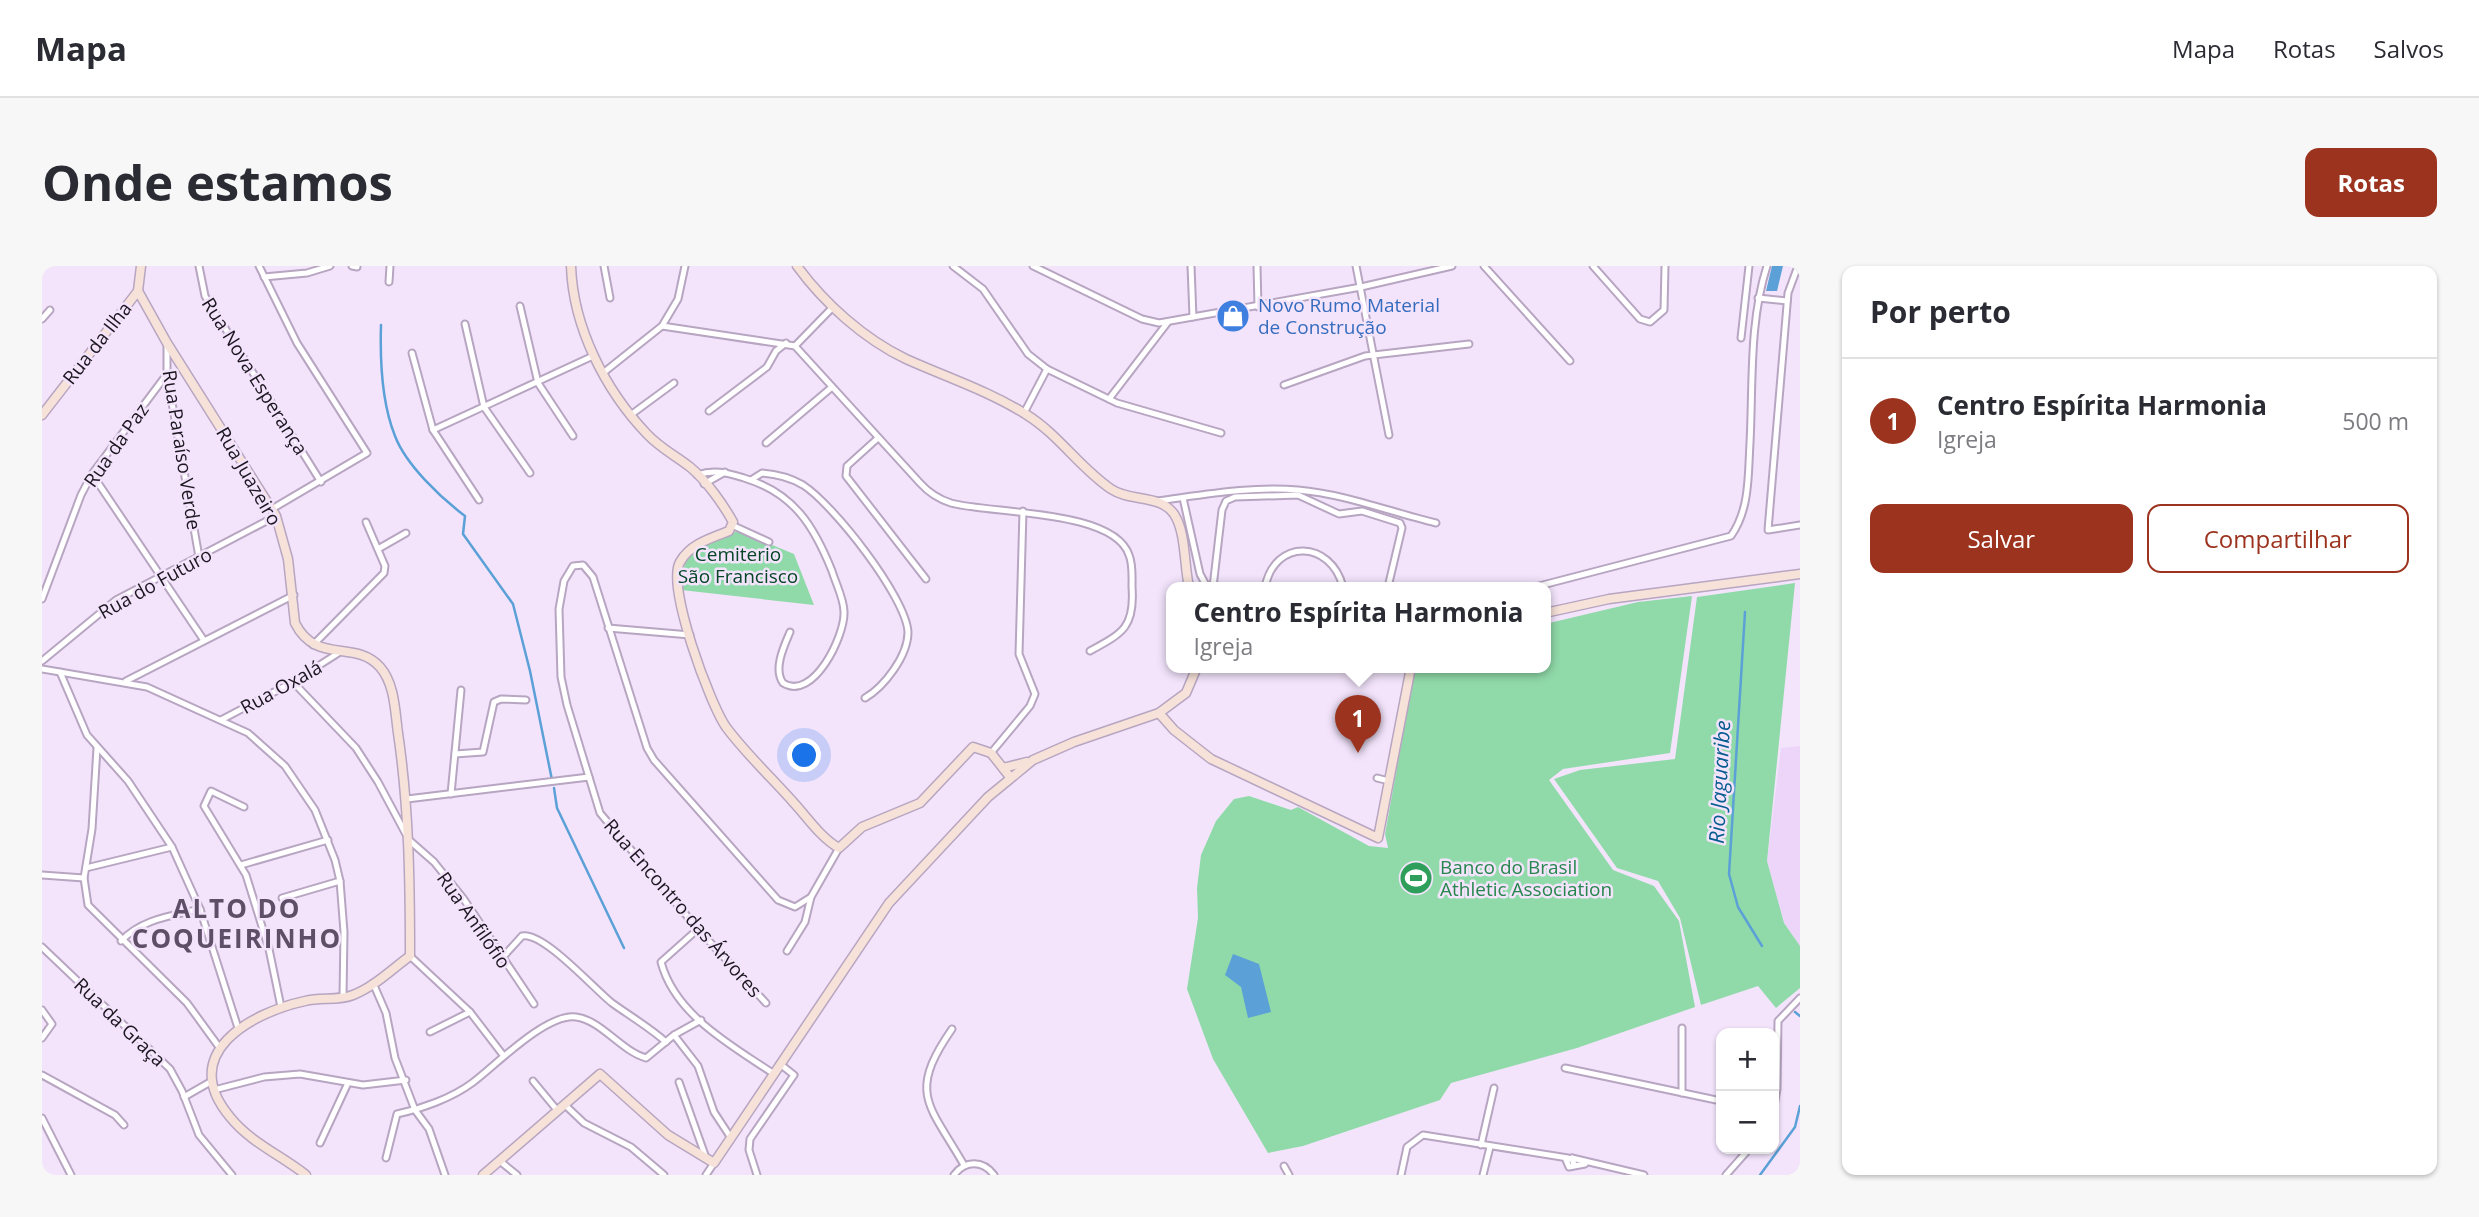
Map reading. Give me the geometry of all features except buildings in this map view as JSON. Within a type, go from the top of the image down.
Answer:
[{"type":"main road","name":"Rua da Ilha","points":[[43,408],[138,291],[141,266]]},
{"type":"main road","points":[[571,266],[578,312],[593,356],[603,373],[662,453],[697,475],[734,526],[729,531],[693,547],[676,571],[679,603],[713,702],[727,728],[839,848],[862,827],[919,803],[968,751],[980,748],[991,753],[1010,777]]},
{"type":"main road","points":[[797,266],[833,307],[885,348],[1024,413],[1052,433],[1111,489],[1133,498],[1154,501],[1169,509],[1178,522],[1188,582]]},
{"type":"main road","name":"Rua Juazeiro","points":[[138,291],[167,343],[274,512],[294,595],[295,623],[313,645]]},
{"type":"main road","points":[[1551,611],[1592,601],[1800,574]]},
{"type":"main road","points":[[306,1175],[250,1138],[229,1116],[213,1085],[211,1072],[219,1047],[238,1028],[281,1007],[317,999],[344,998],[373,983],[410,956],[407,799],[388,681],[371,660],[353,653],[313,645]]},
{"type":"main road","points":[[1003,768],[1033,760],[1074,742],[1159,713],[1185,693],[1194,673]]},
{"type":"main road","points":[[1159,713],[1174,730],[1211,759],[1378,838],[1410,673]]},
{"type":"main road","points":[[483,1175],[596,1076],[604,1076],[668,1135],[705,1155],[714,1163],[894,897],[988,797],[1033,760]]},
{"type":"street","name":"Rua Nova Esperança","points":[[199,266],[205,296],[321,482]]},
{"type":"street","points":[[259,266],[264,277],[307,273],[330,266]]},
{"type":"street","points":[[389,282],[390,266]]},
{"type":"street","points":[[604,266],[610,298]]},
{"type":"street","points":[[603,373],[662,326],[678,299],[685,266]]},
{"type":"street","points":[[953,266],[983,289],[1028,354],[1047,369],[1109,399],[1222,433]]},
{"type":"street","points":[[1033,266],[1142,319],[1168,323],[1361,287],[1452,266]]},
{"type":"street","points":[[1191,266],[1193,317]]},
{"type":"street","points":[[1257,266],[1258,307]]},
{"type":"street","points":[[1356,266],[1389,435]]},
{"type":"street","points":[[1484,266],[1570,361]]},
{"type":"street","points":[[1593,266],[1640,319],[1650,322],[1664,310],[1665,266]]},
{"type":"street","points":[[1741,338],[1749,266]]},
{"type":"street","points":[[1551,583],[1731,536],[1739,524],[1747,495],[1759,298],[1767,266]]},
{"type":"street","points":[[1798,266],[1786,301],[1768,530],[1800,525]]},
{"type":"street","name":"Rua do Futuro","points":[[42,661],[99,611],[200,557],[368,453],[297,342],[264,277]]},
{"type":"street","points":[[1759,298],[1786,301]]},
{"type":"street","points":[[520,306],[538,383],[573,436]]},
{"type":"street","points":[[795,346],[833,307]]},
{"type":"street","points":[[42,318],[50,310]]},
{"type":"street","points":[[1109,399],[1168,323]]},
{"type":"street","points":[[465,324],[484,407],[530,472]]},
{"type":"street","points":[[662,326],[786,342],[795,346],[928,492],[940,499],[964,506],[1047,514],[1107,532],[1117,538],[1129,554],[1132,616],[1121,633],[1090,651]]},
{"type":"street","points":[[709,411],[759,374],[786,342]]},
{"type":"street","name":"Rua Paraíso Verde","points":[[167,343],[167,374],[200,557]]},
{"type":"street","points":[[1284,385],[1374,355],[1469,344]]},
{"type":"street","points":[[412,353],[433,430],[479,500]]},
{"type":"street","points":[[433,430],[593,356]]},
{"type":"street","points":[[1024,413],[1047,369]]},
{"type":"street","name":"Rua da Paz","points":[[42,599],[68,525],[92,474],[167,374]]},
{"type":"street","points":[[632,414],[674,383]]},
{"type":"street","points":[[766,443],[832,387]]},
{"type":"street","points":[[878,438],[847,466],[846,476],[926,579]]},
{"type":"street","points":[[697,475],[710,471],[725,472],[751,480],[788,499],[806,517],[820,542],[843,607],[843,624],[826,661],[813,678],[793,687],[783,683],[779,673],[783,647],[790,632]]},
{"type":"street","points":[[704,484],[725,472]]},
{"type":"street","points":[[751,480],[762,473],[777,475],[814,493],[841,522],[901,605],[908,630],[906,646],[879,688],[865,698]]},
{"type":"street","points":[[92,474],[203,639]]},
{"type":"street","points":[[1154,501],[1256,490],[1297,489],[1338,496],[1436,523]]},
{"type":"street","points":[[1214,582],[1222,510],[1226,501],[1235,497],[1288,495],[1314,500],[1339,514],[1362,511],[1400,523],[1402,528],[1389,582]]},
{"type":"street","points":[[1184,498],[1200,574],[1204,582]]},
{"type":"street","points":[[991,753],[1030,706],[1035,694],[1019,654],[1023,511]]},
{"type":"street","points":[[313,645],[384,573],[385,566],[366,522]]},
{"type":"street","points":[[734,526],[769,542]]},
{"type":"street","points":[[378,549],[406,533]]},
{"type":"street","points":[[1267,582],[1275,562],[1283,555],[1304,551],[1326,558],[1334,565],[1341,582]]},
{"type":"street","name":"Rua Encontro das Árvores","points":[[766,1003],[604,820],[561,677],[559,609],[564,581],[573,566],[583,565],[593,577],[653,760],[778,900],[795,907],[811,897]]},
{"type":"street","points":[[126,681],[203,639],[294,595]]},
{"type":"street","points":[[608,628],[690,635]]},
{"type":"street","name":"Rua Oxalá","points":[[220,720],[293,682],[340,652]]},
{"type":"street","points":[[42,668],[126,681],[147,687],[255,738],[285,766],[315,810],[328,840],[340,881],[344,998]]},
{"type":"street","points":[[60,672],[76,717],[97,748],[128,781],[172,847],[200,909],[238,1028]]},
{"type":"street","points":[[293,682],[343,731],[356,748],[409,840]]},
{"type":"street","points":[[451,794],[461,690]]},
{"type":"street","points":[[455,754],[483,752],[494,702],[501,699],[526,700]]},
{"type":"street","points":[[97,748],[94,804],[84,878],[88,905],[121,941],[187,1003],[219,1047]]},
{"type":"street","points":[[407,799],[589,777]]},
{"type":"street","points":[[1377,778],[1389,780]]},
{"type":"street","points":[[244,807],[211,791],[204,806],[242,865],[269,949],[281,1007]]},
{"type":"street","points":[[242,865],[328,840]]},
{"type":"street","name":"Rua Anfilófio","points":[[409,840],[434,862],[534,1004]]},
{"type":"street","points":[[86,868],[172,847]]},
{"type":"street","points":[[787,951],[805,922],[811,897],[839,848]]},
{"type":"street","points":[[434,862],[441,859]]},
{"type":"street","points":[[42,875],[84,878]]},
{"type":"street","points":[[282,898],[340,881]]},
{"type":"street","points":[[121,941],[148,921],[200,909]]},
{"type":"street","points":[[698,929],[662,962],[681,1001],[701,1020],[774,1074]]},
{"type":"street","points":[[502,958],[522,936],[530,935],[556,953],[612,1003],[666,1042]]},
{"type":"street","name":"Rua da Graça","points":[[42,947],[170,1069],[199,1135],[232,1175]]},
{"type":"street","points":[[410,956],[470,1012],[503,1055]]},
{"type":"street","points":[[373,983],[386,1013],[395,1058],[406,1080],[415,1110],[429,1129],[445,1175]]},
{"type":"street","points":[[1775,1091],[1779,1017],[1800,998]]},
{"type":"street","points":[[42,1010],[52,1024],[42,1038]]},
{"type":"street","points":[[430,1032],[470,1012]]},
{"type":"street","points":[[386,1158],[396,1115],[415,1110],[470,1085],[503,1055],[555,1021],[569,1017],[580,1018],[643,1058],[654,1054],[674,1035],[701,1020]]},
{"type":"street","points":[[952,1028],[929,1065],[926,1092],[964,1165]]},
{"type":"street","points":[[1682,1028],[1682,1093]]},
{"type":"street","points":[[674,1035],[698,1066],[714,1112],[730,1138]]},
{"type":"street","points":[[757,1175],[749,1150],[750,1139],[794,1075],[780,1064]]},
{"type":"street","points":[[1565,1068],[1716,1100]]},
{"type":"street","points":[[42,1075],[115,1115],[124,1125]]},
{"type":"street","points":[[184,1097],[213,1085],[285,1075],[316,1075],[348,1083],[377,1084],[406,1080]]},
{"type":"street","points":[[533,1081],[561,1107],[584,1123],[631,1147],[664,1175]]},
{"type":"street","points":[[679,1082],[705,1155]]},
{"type":"street","points":[[320,1143],[348,1083]]},
{"type":"street","points":[[1481,1145],[1494,1088]]},
{"type":"street","points":[[42,1118],[71,1175]]},
{"type":"street","points":[[1401,1175],[1408,1147],[1423,1135],[1552,1156],[1569,1163],[1642,1175]]},
{"type":"street","points":[[1483,1175],[1490,1147]]},
{"type":"street","points":[[1726,1175],[1745,1154]]},
{"type":"street","points":[[501,1162],[517,1175]]},
{"type":"street","points":[[706,1175],[714,1163]]},
{"type":"street","points":[[1567,1175],[1569,1163]]},
{"type":"street","points":[[954,1175],[964,1165],[979,1164],[994,1175]]},
{"type":"street","points":[[1284,1166],[1289,1175]]},
{"type":"shaded area","points":[[1800,746],[1800,946],[1784,923],[1767,861],[1781,748]]},
{"type":"green space","name":"Cemiterio São Francisco","points":[[738,531],[794,554],[814,605],[681,590],[685,564],[696,549],[714,539]]},
{"type":"green space","points":[[1795,583],[1767,861],[1784,923],[1800,946],[1800,988],[1776,1008],[1758,986],[1701,1005],[1680,918],[1658,881],[1617,868],[1554,779],[1580,770],[1675,759],[1697,597]]},
{"type":"green space","name":"Banco do Brasil Athletic Association","points":[[1692,596],[1670,753],[1563,769],[1549,780],[1613,870],[1654,886],[1679,921],[1695,1007],[1577,1048],[1451,1083],[1440,1100],[1303,1146],[1268,1153],[1213,1059],[1187,989],[1198,918],[1197,888],[1201,855],[1216,821],[1234,799],[1249,796],[1291,810],[1298,807],[1369,846],[1388,848],[1385,834],[1414,673],[1551,673],[1551,623],[1638,602]]},
{"type":"water","points":[[1772,266],[1783,266],[1777,291],[1766,291]]},
{"type":"water","points":[[1233,954],[1259,964],[1271,1012],[1248,1018],[1241,987],[1225,975]]},
{"type":"waterway","points":[[381,325],[385,396],[395,436],[416,469],[445,500],[465,516],[463,534],[513,604],[530,671],[552,780]]},
{"type":"waterway","name":"Rio Jaguaribe","points":[[1745,612],[1729,874],[1738,907],[1762,946]]},
{"type":"waterway","points":[[554,788],[557,808],[624,948]]},
{"type":"waterway","name":"Rio Jaguaribe","points":[[1795,1012],[1800,1016]]},
{"type":"waterway","name":"Rio Jaguaribe","points":[[1760,1175],[1795,1127],[1800,1106]]},
{"type":"place","name":"Novo Rumo Material de Construção","points":[[1233,316]]},
{"type":"place","name":"Centro Espírita Harmonia","points":[[1358,753]]},
{"type":"place","name":"Banco do Brasil Athletic Association","points":[[1416,878]]},
{"type":"district","name":"ALTO DO COQUEIRINHO","points":[[237,923]]}]
